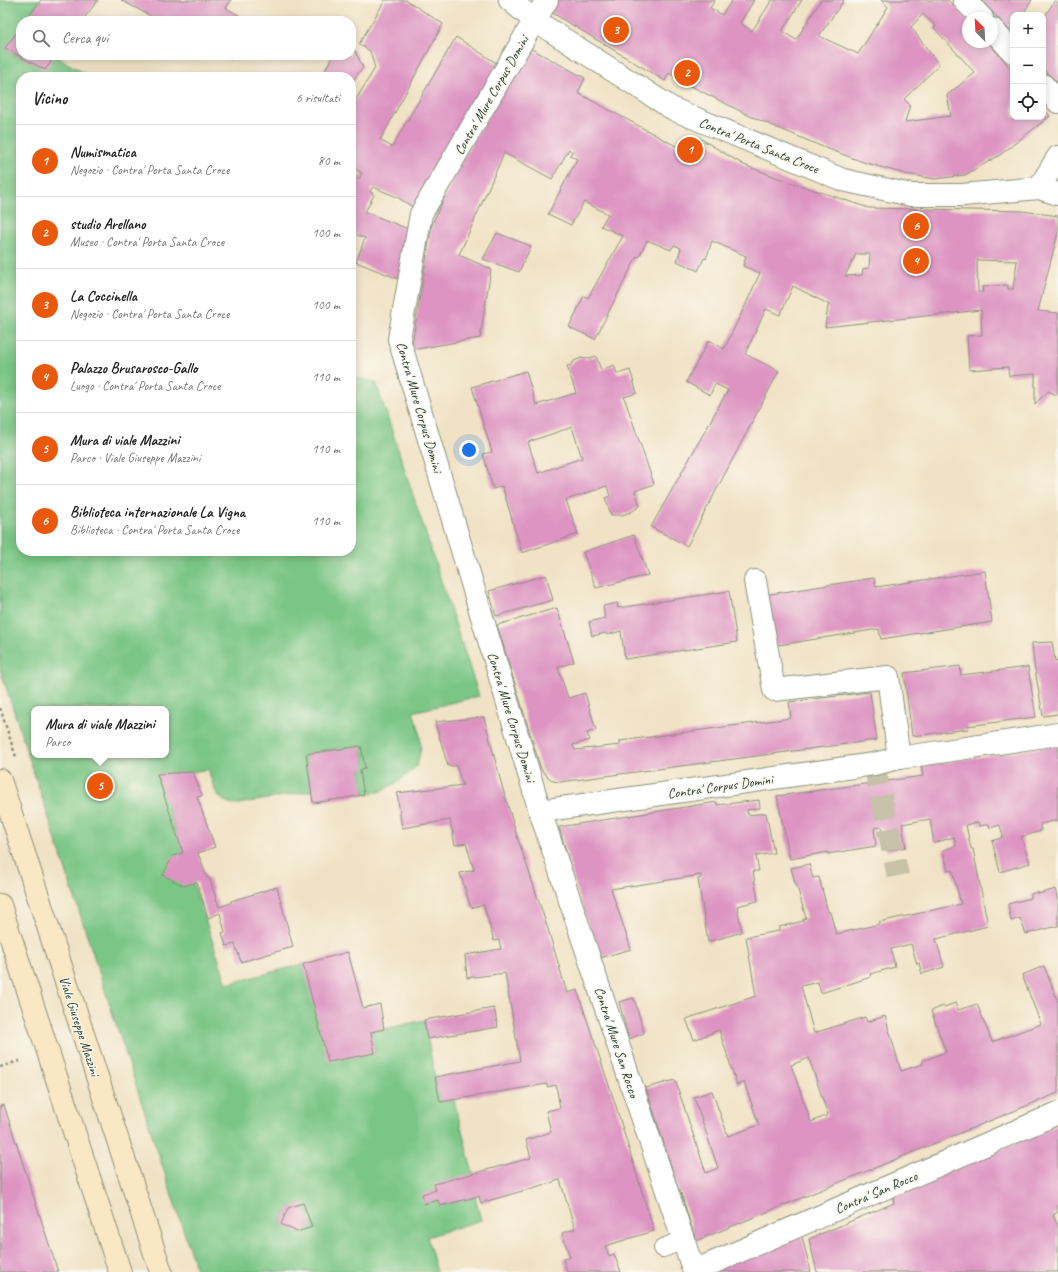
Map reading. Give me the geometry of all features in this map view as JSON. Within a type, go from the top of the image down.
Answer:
[{"type":"main road","name":"Viale Giuseppe Mazzini","points":[[0,780],[160,1272]]},
{"type":"main road","points":[[0,905],[120,1272]]},
{"type":"street","name":"Contra' Porta Santa Croce","points":[[510,0],[534,20],[673,109],[843,180],[911,196],[1048,191]]},
{"type":"street","name":"Contra' Mure Corpus Domini","points":[[540,811],[399,339],[421,214],[547,0]]},
{"type":"street","points":[[964,0],[976,12]]},
{"type":"street","points":[[998,36],[1010,49]]},
{"type":"street","points":[[1046,88],[1058,102]]},
{"type":"street","points":[[1048,191],[1055,166]]},
{"type":"street","points":[[755,582],[774,690],[888,677],[899,758]]},
{"type":"street","name":"Contra' Corpus Domini","points":[[540,811],[874,764],[899,758],[1058,734]]},
{"type":"street","name":"Contra' Mure San Rocco","points":[[540,811],[694,1271]]},
{"type":"street","name":"Contra' San Rocco","points":[[694,1271],[1058,1113]]},
{"type":"street","points":[[663,1248],[684,1240]]},
{"type":"path","points":[[0,1067],[22,1060]]},
{"type":"green space","points":[[0,0],[41,0],[29,16],[16,16],[16,34],[5,49],[16,54],[16,60],[27,60],[45,69],[52,60],[62,60],[82,72],[16,72],[16,556],[356,556],[356,378],[376,382],[479,696],[413,712],[419,729],[421,748],[417,766],[398,782],[381,791],[364,795],[360,770],[365,768],[361,746],[306,754],[311,791],[239,804],[231,804],[217,794],[208,769],[193,772],[157,774],[227,984],[303,964],[375,1053],[371,1032],[424,1020],[440,1102],[454,1100],[473,1174],[436,1190],[424,1204],[438,1200],[440,1206],[475,1197],[481,1220],[427,1237],[437,1272],[197,1272],[0,669]],"holes":[[[303,1203],[311,1227],[297,1232],[281,1224],[288,1208]]]},
{"type":"building","points":[[41,0],[98,0],[86,16],[29,16]]},
{"type":"building","points":[[121,0],[231,0],[226,8],[240,16],[151,16]]},
{"type":"building","points":[[385,0],[406,0],[443,24],[380,140],[392,147],[456,37],[498,64],[421,212],[397,197],[373,187],[370,191],[374,195],[365,212],[411,230],[401,280],[356,262],[365,238],[356,235],[356,177],[359,179],[362,173],[356,170],[356,99],[375,68],[370,51],[359,44]]},
{"type":"building","points":[[556,0],[715,0],[710,8],[722,15],[732,0],[754,0],[740,23],[752,31],[772,0],[802,0],[782,31],[796,40],[821,0],[844,0],[819,36],[858,54],[888,7],[881,0],[948,0],[962,14],[962,48],[993,48],[1010,68],[1010,120],[1045,120],[1000,155],[965,175],[935,179],[905,174],[863,162],[823,147],[750,116],[687,84],[669,73],[665,81],[549,11]],"holes":[[[923,14],[936,26],[934,28],[975,73],[947,95],[951,116],[905,122],[910,105],[904,99],[939,65],[911,27]]]},
{"type":"building","points":[[981,0],[1032,0],[1024,12],[1010,12],[1010,31],[998,18],[998,12],[992,12]]},
{"type":"building","points":[[1055,0],[1058,3],[1058,83],[1046,72],[1046,14]]},
{"type":"building","points":[[16,34],[16,54],[5,48]]},
{"type":"building","points":[[528,47],[585,78],[578,93],[687,152],[696,136],[744,165],[781,179],[869,208],[1023,211],[1058,216],[1058,232],[1038,311],[1058,313],[1057,395],[1048,391],[1035,404],[1035,374],[1009,376],[1008,367],[969,370],[967,336],[982,335],[981,310],[825,327],[828,306],[830,305],[793,286],[780,315],[766,309],[745,354],[779,371],[687,546],[651,527],[728,390],[715,384],[710,395],[686,382],[709,340],[724,349],[760,273],[743,266],[746,256],[712,241],[706,259],[704,258],[698,271],[677,261],[681,248],[674,245],[671,250],[647,240],[639,257],[637,256],[595,339],[569,327],[584,296],[588,298],[623,236],[601,226],[608,214],[584,202],[571,225],[548,214],[577,159],[570,155],[572,152],[569,149],[552,179],[504,153],[459,255],[491,269],[480,338],[411,350],[432,224],[459,166]],"holes":[[[856,254],[870,254],[869,268],[863,269],[862,275],[845,276]],[[977,260],[1017,261],[1013,289],[1008,289],[1008,285],[982,287],[983,292],[978,292]]]},
{"type":"building","points":[[356,53],[363,67],[356,77],[356,72],[324,72],[330,60],[356,60]]},
{"type":"building","points":[[27,60],[52,60],[45,70]]},
{"type":"building","points":[[1046,111],[1050,116],[1046,119]]},
{"type":"building","points":[[497,233],[531,246],[519,272],[483,259]]},
{"type":"building","points":[[596,356],[601,370],[614,365],[617,374],[630,370],[637,393],[624,397],[654,484],[635,491],[640,506],[631,512],[622,515],[611,515],[605,498],[610,496],[607,486],[566,500],[578,534],[522,553],[502,486],[493,489],[483,454],[492,452],[472,387],[526,371],[536,405],[576,393],[567,366],[581,358],[586,359]],"holes":[[[572,427],[582,458],[538,473],[528,442]]]},
{"type":"building","points":[[634,535],[648,575],[596,588],[583,552]]},
{"type":"building","points":[[985,571],[992,622],[881,639],[879,629],[772,646],[764,595],[874,578],[876,587]]},
{"type":"building","points":[[546,575],[553,600],[496,616],[489,591]]},
{"type":"building","points":[[729,591],[737,642],[625,659],[621,631],[607,635],[606,633],[592,636],[589,622],[605,618],[603,606],[617,603],[618,608]]},
{"type":"building","points":[[557,608],[574,662],[558,667],[568,698],[585,693],[596,730],[587,733],[590,740],[573,745],[575,750],[620,745],[620,741],[791,718],[789,702],[870,692],[877,740],[560,782],[553,781],[541,769],[497,625]]},
{"type":"building","points":[[1052,642],[1055,661],[1058,660],[1058,714],[1043,716],[1032,643]]},
{"type":"building","points":[[960,666],[961,675],[1028,667],[1036,717],[967,726],[968,729],[912,736],[904,673]]},
{"type":"building","points":[[484,717],[517,836],[548,929],[567,993],[577,990],[614,1100],[654,1231],[605,1246],[609,1256],[614,1254],[621,1272],[567,1272],[563,1259],[570,1257],[562,1233],[575,1229],[560,1180],[481,1203],[479,1196],[440,1206],[438,1200],[424,1204],[422,1194],[436,1190],[434,1184],[531,1158],[526,1140],[551,1132],[546,1111],[560,1108],[556,1085],[547,1087],[547,1084],[440,1102],[435,1077],[520,1061],[505,973],[467,978],[465,955],[501,949],[499,940],[494,941],[484,905],[471,908],[460,873],[474,870],[466,843],[455,845],[450,820],[402,828],[397,793],[463,785],[456,766],[448,766],[435,722]]},
{"type":"building","points":[[1058,745],[1058,820],[1040,824],[1041,831],[1021,837],[1030,863],[1000,872],[992,841],[1003,837],[1000,825],[990,828],[989,824],[979,826],[978,822],[966,825],[971,849],[973,849],[988,926],[936,939],[944,967],[922,974],[919,963],[917,964],[911,944],[891,949],[895,967],[870,974],[871,977],[821,993],[818,982],[801,986],[814,1033],[865,1017],[867,1022],[885,1016],[901,1071],[923,1064],[922,1061],[946,1052],[931,1011],[943,1006],[944,1007],[955,1003],[958,1010],[977,1004],[992,1042],[1041,1024],[1022,975],[1044,966],[1058,1002],[1058,1093],[696,1241],[646,1088],[675,1080],[706,1173],[718,1168],[694,1097],[712,1091],[728,1136],[759,1125],[744,1082],[737,1085],[719,1030],[694,1040],[686,1019],[756,996],[746,937],[779,931],[779,927],[803,921],[803,919],[806,918],[791,868],[809,864],[813,878],[819,877],[828,912],[830,912],[836,934],[880,924],[879,922],[961,904],[952,870],[948,871],[943,850],[956,846],[954,837],[934,843],[930,819],[902,824],[906,847],[887,851],[882,827],[874,828],[876,846],[828,854],[828,852],[790,859],[777,796],[923,776],[921,766]],"holes":[[[809,1058],[828,1115],[811,1122],[791,1065]]]},
{"type":"building","points":[[361,746],[365,768],[360,770],[364,795],[313,803],[306,754]]},
{"type":"building","points":[[193,772],[202,796],[197,797],[215,847],[198,853],[207,878],[209,877],[219,907],[231,903],[231,901],[277,887],[293,947],[241,962],[235,944],[226,946],[222,933],[225,932],[220,913],[208,918],[197,882],[184,886],[163,875],[173,856],[183,853],[157,774]]},
{"type":"building","points":[[759,800],[760,808],[747,810],[748,815],[766,813],[774,853],[756,856],[759,871],[753,871],[758,901],[737,906],[742,932],[708,942],[698,879],[701,878],[701,875],[611,889],[631,949],[600,958],[580,900],[559,827],[717,802],[717,805]]},
{"type":"building","points":[[1056,889],[1058,896],[1058,926],[1026,934],[1020,918],[1011,921],[1008,904],[1031,898],[1031,894],[1038,892],[1038,894]]},
{"type":"building","points":[[348,952],[363,1008],[380,1004],[384,1029],[371,1032],[375,1053],[328,1062],[303,964]]},
{"type":"building","points":[[634,998],[644,1033],[629,1039],[619,1002]]},
{"type":"building","points":[[494,1008],[498,1027],[427,1039],[424,1020]]},
{"type":"building","points":[[4,1105],[58,1272],[0,1272],[0,1106]]},
{"type":"building","points":[[1058,1125],[1058,1212],[1053,1215],[1058,1226],[1058,1272],[817,1272],[809,1239],[894,1203],[892,1195]]},
{"type":"building","points":[[303,1203],[312,1227],[297,1232],[281,1224],[288,1208]]},
{"type":"building","points":[[801,1233],[811,1272],[707,1272]]},
{"type":"tunnel","points":[[874,764],[898,876]]},
{"type":"place","name":"La Coccinella","points":[[616,30]]},
{"type":"place","name":"studio Arellano","points":[[687,73]]},
{"type":"place","name":"Numismatica","points":[[690,150]]},
{"type":"place","name":"Biblioteca internazionale La Vigna","points":[[916,226]]},
{"type":"place","name":"Palazzo Brusarosco-Gallo","points":[[916,261]]},
{"type":"place","name":"Mura di viale Mazzini","points":[[100,786]]}]
